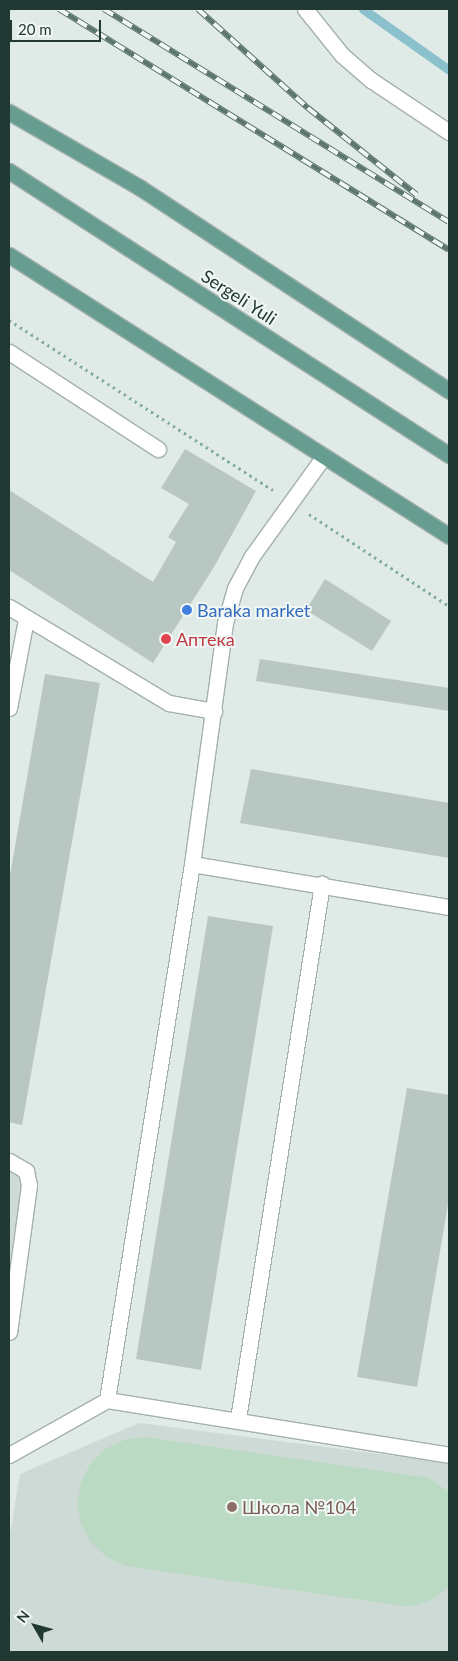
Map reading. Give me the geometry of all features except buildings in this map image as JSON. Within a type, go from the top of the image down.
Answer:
[{"type":"main road","points":[[9,112],[139,188],[449,391]]},
{"type":"main road","name":"Sergeli Yuli","points":[[9,171],[449,455]]},
{"type":"main road","points":[[9,255],[449,536]]},
{"type":"street","points":[[305,9],[342,55],[356,67],[449,132]]},
{"type":"street","points":[[9,352],[158,449]]},
{"type":"street","points":[[108,1400],[192,864],[225,623],[235,588],[252,556],[324,456]]},
{"type":"street","points":[[9,608],[169,703],[214,711]]},
{"type":"street","points":[[9,708],[26,619]]},
{"type":"street","points":[[192,864],[322,884],[449,907]]},
{"type":"street","points":[[238,1419],[322,884]]},
{"type":"street","points":[[9,1161],[26,1170],[29,1185],[9,1332]]},
{"type":"street","points":[[9,1455],[108,1400],[238,1419],[449,1454]]},
{"type":"path","points":[[9,320],[449,606]]},
{"type":"shaded area","points":[[9,1167],[37,1172],[9,1292]]},
{"type":"shaded area","name":"Школа №104","points":[[139,1423],[449,1463],[449,1652],[9,1652],[9,1540],[20,1474]]},
{"type":"green space","points":[[145,1437],[429,1478],[449,1492],[449,1587],[431,1600],[410,1607],[126,1566],[107,1557],[91,1543],[81,1524],[77,1504],[81,1483],[90,1464],[105,1449],[124,1440]]},
{"type":"waterway","points":[[363,9],[449,70]]},
{"type":"railway","points":[[59,9],[449,250]]},
{"type":"railway","points":[[104,9],[449,222]]},
{"type":"railway","points":[[198,9],[308,108],[417,195]]},
{"type":"place","name":"Baraka market","points":[[187,610]]},
{"type":"place","name":"Аптека","points":[[166,639]]},
{"type":"place","name":"Школа №104","points":[[232,1507]]}]
